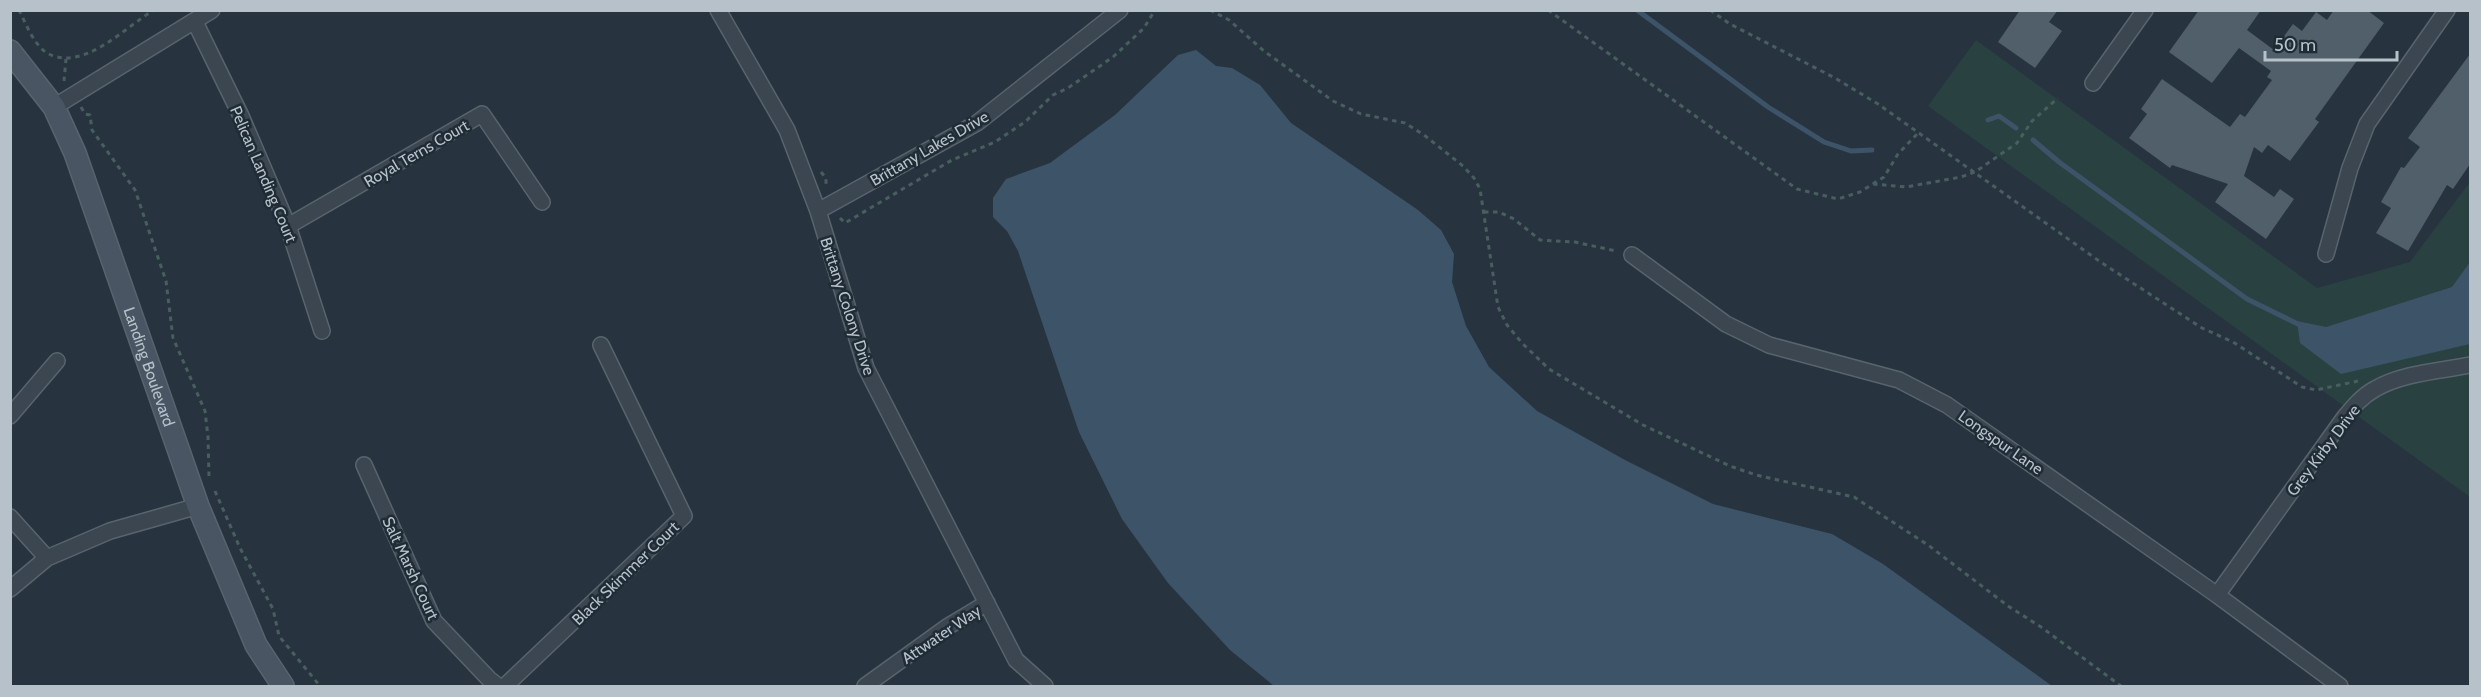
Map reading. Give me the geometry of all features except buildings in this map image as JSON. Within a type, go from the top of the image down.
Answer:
[{"type":"street","points":[[54,107],[212,10]]},
{"type":"street","name":"Brittany Colony Drive","points":[[718,10],[787,130],[818,211],[866,368],[1016,660],[1045,687]]},
{"type":"street","name":"Brittany Lakes Drive","points":[[818,211],[977,123],[1120,10]]},
{"type":"street","points":[[2093,83],[2145,10]]},
{"type":"street","points":[[2326,254],[2350,168],[2367,124],[2447,10]]},
{"type":"street","name":"Pelican Landing Court","points":[[195,22],[241,116],[288,226],[322,331]]},
{"type":"street","name":"Landing Boulevard","points":[[10,51],[54,107],[75,153],[198,506],[256,645],[283,687]]},
{"type":"street","name":"Royal Terns Court","points":[[288,226],[482,114],[542,202]]},
{"type":"street","name":"Longspur Lane","points":[[1632,255],[1726,324],[1769,345],[1899,381],[1947,405],[2217,595],[2340,687]]},
{"type":"street","name":"Black Skimmer Court","points":[[505,687],[684,516],[601,345]]},
{"type":"street","points":[[10,416],[57,361]]},
{"type":"street","name":"Grey Kirby Drive","points":[[2217,595],[2344,418],[2370,392],[2405,377],[2470,366]]},
{"type":"street","name":"Salt Marsh Court","points":[[364,465],[434,621],[498,687]]},
{"type":"street","points":[[10,589],[47,558],[110,531],[198,506]]},
{"type":"street","points":[[10,517],[47,558]]},
{"type":"street","name":"Attwater Way","points":[[865,687],[947,627],[987,603]]},
{"type":"path","points":[[19,10],[33,37],[46,52],[66,59],[78,57],[106,45],[154,10]]},
{"type":"path","points":[[817,168],[826,178],[825,183],[833,202],[845,223],[952,160],[995,142],[1026,122],[1053,95],[1068,88],[1113,57],[1144,28],[1155,10]]},
{"type":"path","points":[[1210,10],[1229,20],[1264,51],[1333,102],[1361,114],[1405,123],[1424,135],[1474,178],[1480,189],[1498,307],[1507,325],[1549,369],[1643,425],[1730,466],[1756,475],[1854,497],[1928,545],[2121,687]]},
{"type":"path","points":[[1548,10],[1797,189],[1838,199],[1860,192],[1884,177],[1898,154],[1918,132]]},
{"type":"path","points":[[1710,10],[1730,24],[1835,78],[1878,104],[2102,263],[2202,328],[2233,342],[2302,387],[2316,390],[2357,381],[2370,392]]},
{"type":"path","points":[[66,59],[63,79],[85,114],[90,115],[92,130],[135,190],[166,281],[174,338],[205,411],[209,478],[240,548],[273,609],[279,636],[320,687]]},
{"type":"path","points":[[1872,184],[1906,187],[1961,177],[1975,172],[2018,143],[2032,121],[2058,98]]},
{"type":"path","points":[[1484,212],[1499,212],[1514,219],[1540,240],[1596,245],[1632,255]]},
{"type":"green space","points":[[1976,40],[2317,288],[2410,262],[2470,182],[2470,497],[1928,106]]},
{"type":"water","points":[[1196,50],[1216,66],[1232,68],[1260,85],[1291,123],[1418,210],[1441,230],[1454,254],[1452,282],[1466,326],[1489,367],[1537,411],[1625,460],[1713,504],[1832,534],[1883,564],[2052,686],[1274,686],[1230,650],[1168,583],[1122,519],[1079,432],[1018,251],[1007,231],[993,217],[993,198],[1006,179],[1050,163],[1115,115],[1178,55]]},
{"type":"water","points":[[2470,262],[2470,344],[2341,374],[2300,343],[2297,321],[2326,327],[2452,287]]},
{"type":"waterway","points":[[1637,10],[1768,107],[1824,142],[1851,151],[1872,150]]},
{"type":"waterway","points":[[1988,120],[1999,116],[2016,128]]},
{"type":"waterway","points":[[2033,140],[2059,162],[2247,299],[2302,326]]}]
